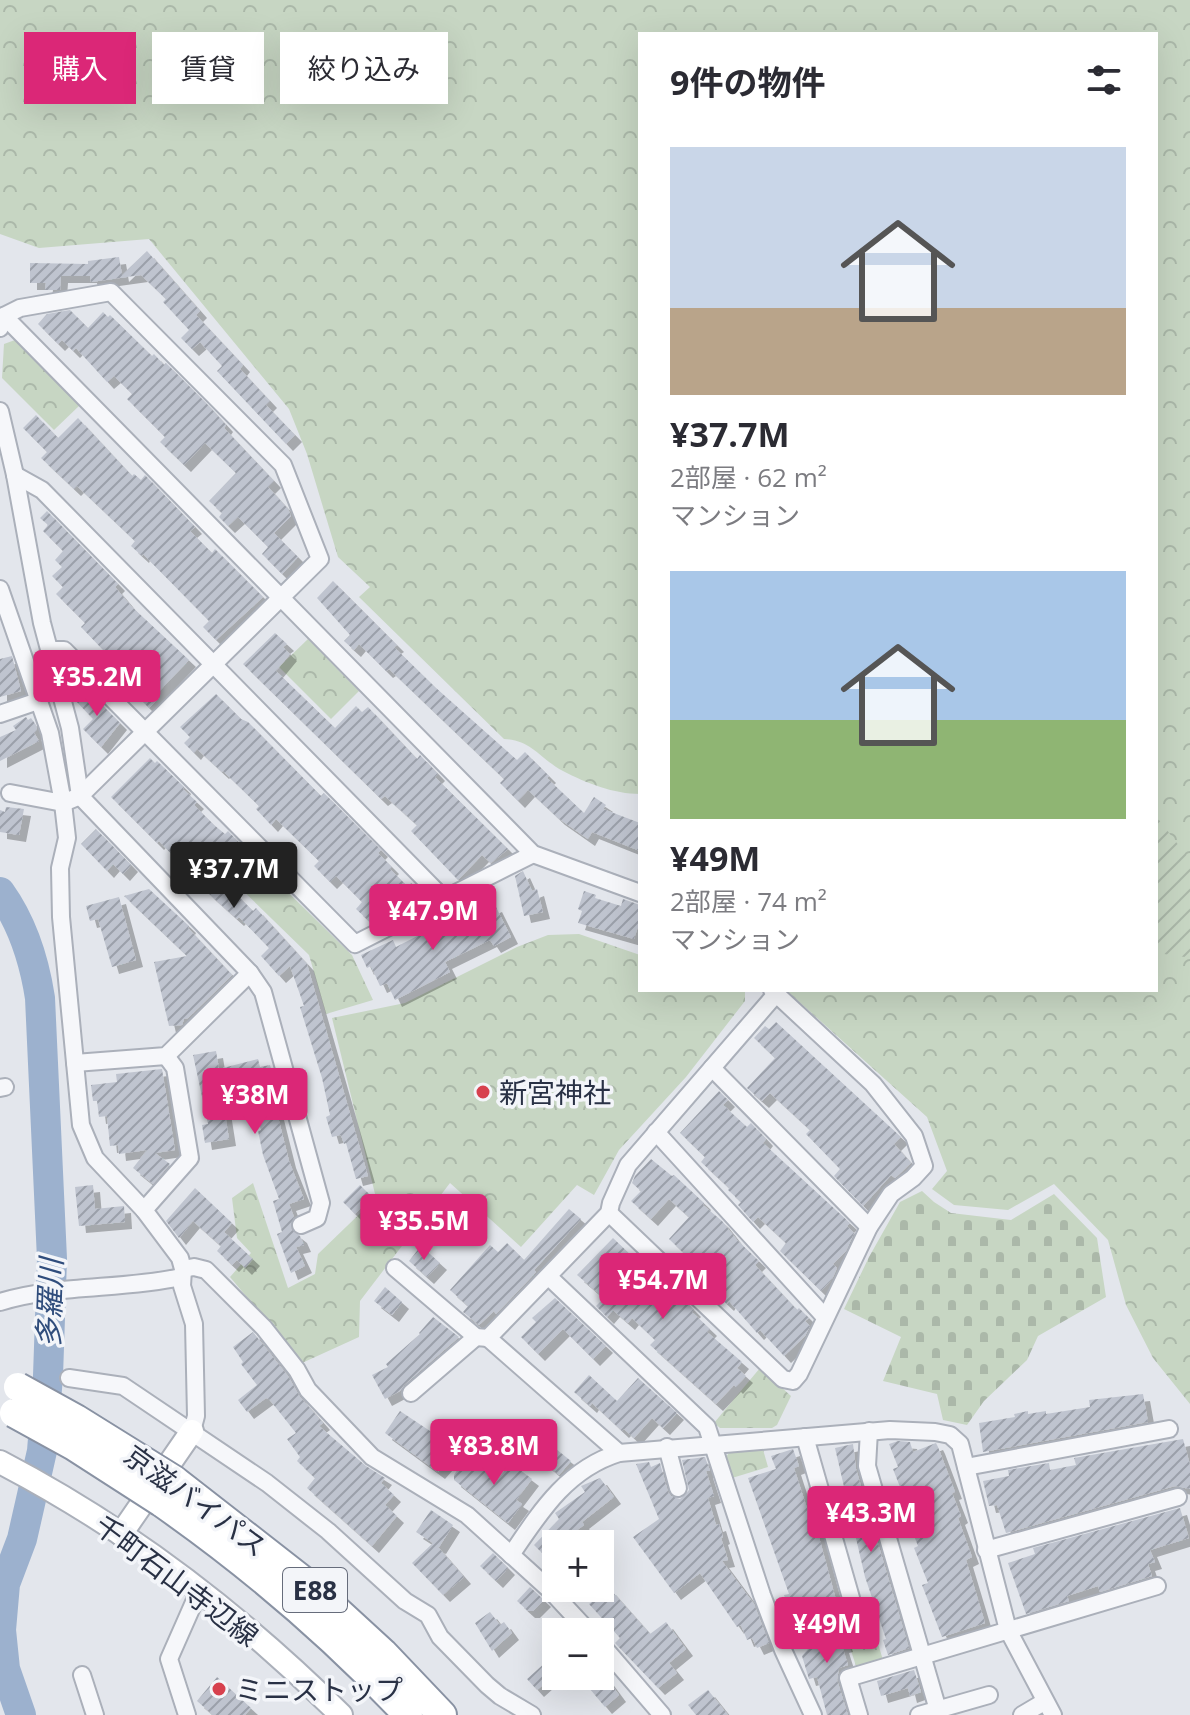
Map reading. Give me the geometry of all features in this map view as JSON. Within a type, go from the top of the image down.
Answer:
[{"type":"highway","name":"京滋バイパス","points":[[8,1396],[89,1426],[168,1491],[240,1559],[327,1633],[408,1715]]},
{"type":"highway","name":"京滋バイパス","points":[[168,1491],[310,1586],[383,1653],[442,1715]]},
{"type":"main road","points":[[121,1534],[192,1431]]},
{"type":"main road","name":"千町石山寺辺線","points":[[9,1467],[121,1534],[199,1591],[302,1676],[341,1715]]},
{"type":"street","points":[[10,793],[63,803],[80,796],[281,598],[320,559],[283,465],[111,292],[20,308],[2,322],[281,598],[533,854],[638,892]]},
{"type":"street","points":[[0,411],[42,623],[70,728],[80,796],[250,973],[263,992],[321,1203],[317,1218],[301,1225]]},
{"type":"street","points":[[15,475],[42,490],[444,899]]},
{"type":"street","points":[[0,589],[7,635],[50,733],[63,803],[67,838],[60,868],[61,917],[81,1125],[87,1143],[107,1172],[172,1244],[194,1324],[196,1416],[192,1431]]},
{"type":"street","points":[[50,650],[64,650],[355,944],[533,854]]},
{"type":"street","points":[[0,714],[38,701]]},
{"type":"street","points":[[75,1063],[166,1056],[250,973]]},
{"type":"street","points":[[411,1393],[482,1337],[549,1277],[609,1213],[628,1165],[774,992],[873,1084],[914,1136],[924,1166],[891,1194],[869,1227],[793,1381],[783,1379],[609,1213]]},
{"type":"street","points":[[144,1210],[190,1158],[175,1068],[166,1056]]},
{"type":"street","points":[[712,1068],[869,1227]]},
{"type":"street","points":[[656,1132],[824,1316]]},
{"type":"street","points":[[0,1302],[33,1293],[159,1282],[194,1267],[206,1270],[264,1328],[297,1370],[308,1390],[372,1457],[467,1515],[575,1618]]},
{"type":"street","points":[[395,1268],[619,1453]]},
{"type":"street","points":[[549,1277],[707,1427],[777,1633],[813,1715]]},
{"type":"street","points":[[69,1378],[123,1386],[267,1483],[328,1531],[405,1601],[428,1615],[440,1637],[487,1685],[532,1715]]},
{"type":"street","points":[[966,1467],[1169,1429]]},
{"type":"street","points":[[511,1555],[563,1485],[597,1460],[619,1453],[869,1431],[950,1435],[960,1444],[1008,1630],[1049,1708],[1022,1715]]},
{"type":"street","points":[[869,1431],[867,1466],[938,1710]]},
{"type":"street","points":[[777,1633],[847,1608],[851,1598],[805,1437]]},
{"type":"street","points":[[667,1447],[678,1488]]},
{"type":"street","points":[[986,1550],[1178,1497]]},
{"type":"street","points":[[859,1715],[848,1678],[1157,1586]]},
{"type":"street","points":[[187,1715],[169,1659],[199,1591]]},
{"type":"street","points":[[614,1659],[662,1715]]},
{"type":"street","points":[[82,1675],[95,1715]]},
{"type":"street","points":[[919,1715],[989,1695]]},
{"type":"green space","points":[[0,0],[1190,0],[1190,1404],[1153,1358],[1126,1305],[1108,1240],[1054,1184],[1008,1210],[954,1205],[932,1189],[947,1171],[927,1117],[788,992],[1158,992],[1158,32],[638,32],[638,794],[591,784],[563,771],[529,746],[504,739],[359,597],[370,587],[338,557],[307,454],[289,409],[149,239],[39,248],[0,234]]},
{"type":"green space","points":[[15,340],[80,405],[54,430],[2,378],[4,344]]},
{"type":"green space","points":[[308,639],[359,691],[331,719],[279,667]]},
{"type":"green space","points":[[1158,819],[1190,860],[1190,954],[1185,957],[1158,950]]},
{"type":"green space","points":[[252,857],[352,955],[373,1000],[326,1014],[309,955],[231,879]]},
{"type":"green space","points":[[579,934],[638,954],[638,992],[745,992],[745,1001],[686,1077],[619,1150],[594,1195],[577,1185],[521,1247],[450,1183],[360,1301],[359,1337],[302,1363],[230,1277],[251,1253],[237,1238],[232,1198],[253,1183],[288,1288],[315,1274],[318,1254],[376,1198],[332,1018],[405,1003],[517,947],[548,935]]},
{"type":"green space","points":[[922,1191],[951,1213],[1011,1220],[1054,1194],[1097,1238],[1106,1297],[1038,1336],[1027,1360],[984,1401],[967,1425],[943,1420],[937,1394],[883,1381],[901,1337],[844,1309],[900,1202]]},
{"type":"green space","points":[[760,1368],[791,1396],[777,1425],[772,1428],[720,1428],[714,1423]]},
{"type":"green space","points":[[762,1446],[768,1467],[732,1478],[726,1457],[731,1450]]},
{"type":"green space","points":[[867,1608],[883,1660],[857,1669],[840,1617]]},
{"type":"building","points":[[147,251],[200,311],[196,315],[243,365],[240,369],[270,401],[266,405],[295,435],[286,444],[217,371],[222,366],[200,342],[192,349],[181,338],[189,330],[163,302],[166,299],[141,275],[91,282],[90,276],[61,276],[60,290],[45,290],[46,283],[30,283],[30,263],[88,264],[88,261],[119,257],[122,275]]},
{"type":"building","points":[[70,310],[88,328],[103,312],[108,317],[110,315],[152,356],[154,354],[164,365],[166,363],[205,402],[226,425],[224,428],[274,481],[268,487],[291,516],[274,533],[298,557],[282,574],[262,554],[268,547],[238,517],[228,526],[219,517],[222,513],[209,501],[236,473],[205,443],[184,465],[160,442],[165,437],[127,399],[132,394],[114,376],[107,382],[76,348],[73,351],[62,340],[58,344],[38,324],[47,314]]},
{"type":"building","points":[[36,415],[58,438],[78,418],[132,476],[134,474],[141,480],[145,475],[195,527],[190,531],[212,553],[215,549],[263,597],[216,640],[203,627],[209,621],[143,554],[131,546],[135,541],[77,486],[74,489],[41,458],[47,452],[23,428]]},
{"type":"building","points":[[47,511],[118,584],[115,587],[131,606],[189,660],[164,686],[156,696],[159,698],[149,708],[140,699],[145,695],[102,655],[105,652],[81,627],[85,623],[56,594],[63,587],[52,576],[62,567],[55,560],[63,551],[43,531],[48,525],[40,518]]},
{"type":"building","points":[[333,581],[436,688],[517,760],[525,752],[584,813],[594,797],[606,805],[603,809],[638,822],[638,850],[592,832],[588,839],[558,818],[528,790],[518,801],[500,783],[504,779],[389,669],[386,671],[359,644],[354,650],[344,641],[350,635],[317,598]]},
{"type":"building","points":[[275,633],[287,644],[283,647],[290,654],[276,671],[335,728],[356,706],[362,712],[368,707],[417,759],[420,755],[438,774],[435,777],[508,849],[491,863],[482,855],[458,880],[411,831],[417,825],[385,796],[381,799],[243,664]]},
{"type":"building","points":[[12,656],[21,691],[0,697],[0,659]]},
{"type":"building","points":[[85,688],[120,723],[101,747],[83,729],[93,719],[74,699]]},
{"type":"building","points":[[216,694],[381,850],[378,853],[408,887],[411,883],[422,893],[413,902],[405,906],[396,897],[371,923],[356,909],[362,902],[336,876],[330,882],[314,866],[319,861],[276,819],[271,825],[256,809],[259,806],[223,771],[197,749],[194,753],[184,743],[190,737],[180,727]]},
{"type":"building","points":[[26,717],[36,725],[34,733],[39,741],[0,761],[0,737],[16,730],[13,726]]},
{"type":"building","points":[[150,758],[184,787],[197,802],[194,805],[214,825],[225,834],[228,831],[252,856],[225,883],[253,911],[256,908],[307,964],[368,1176],[356,1179],[346,1143],[341,1135],[332,1137],[326,1117],[330,1115],[322,1078],[300,1007],[304,1006],[290,966],[279,976],[261,956],[269,948],[111,797]]},
{"type":"building","points":[[6,807],[24,809],[19,835],[0,832],[0,810],[5,812]]},
{"type":"building","points":[[96,829],[131,865],[123,874],[113,864],[107,871],[81,844]]},
{"type":"building","points":[[523,871],[532,891],[537,889],[543,912],[524,916],[515,876]]},
{"type":"building","points":[[149,889],[189,926],[232,975],[184,1019],[182,1025],[169,1026],[154,962],[187,956],[124,896]]},
{"type":"building","points":[[584,891],[621,906],[623,899],[638,904],[638,926],[634,939],[578,923],[582,911],[578,909]]},
{"type":"building","points":[[119,897],[136,960],[112,967],[98,919],[90,921],[86,906]]},
{"type":"building","points":[[495,905],[511,937],[494,946],[490,940],[445,962],[450,972],[395,1000],[387,983],[380,986],[371,966],[367,968],[361,955],[393,940],[396,947],[429,930],[431,934]]},
{"type":"building","points":[[776,1022],[901,1137],[894,1144],[911,1163],[895,1178],[891,1175],[863,1206],[834,1176],[840,1169],[806,1134],[810,1130],[770,1093],[762,1101],[747,1088],[775,1058],[754,1038],[765,1026],[769,1029]]},
{"type":"building","points":[[216,1051],[219,1069],[258,1059],[260,1067],[270,1065],[276,1087],[272,1088],[289,1161],[304,1199],[289,1204],[294,1217],[291,1229],[300,1236],[304,1245],[296,1247],[305,1266],[291,1273],[277,1234],[282,1232],[273,1201],[279,1199],[263,1155],[258,1131],[261,1130],[244,1077],[220,1082],[229,1139],[205,1143],[202,1125],[208,1124],[193,1055]]},
{"type":"building","points":[[162,1069],[175,1150],[155,1153],[170,1164],[153,1184],[133,1168],[147,1150],[119,1154],[118,1145],[110,1146],[107,1116],[99,1117],[91,1085],[117,1082],[116,1074]]},
{"type":"building","points":[[719,1091],[728,1100],[723,1105],[747,1127],[751,1123],[766,1139],[763,1143],[850,1223],[847,1226],[854,1233],[846,1251],[833,1264],[837,1268],[832,1279],[821,1291],[780,1251],[786,1243],[758,1217],[753,1222],[738,1205],[741,1202],[729,1188],[701,1162],[705,1157],[680,1133]]},
{"type":"building","points":[[651,1159],[674,1175],[722,1221],[759,1261],[755,1265],[797,1310],[799,1308],[809,1318],[805,1321],[810,1326],[805,1336],[784,1356],[760,1330],[757,1333],[729,1301],[727,1304],[711,1289],[713,1286],[694,1269],[697,1266],[669,1239],[689,1217],[669,1199],[651,1219],[631,1201],[641,1191],[632,1183],[635,1176]]},
{"type":"building","points":[[93,1185],[95,1209],[124,1206],[125,1222],[79,1226],[75,1187]]},
{"type":"building","points":[[360,1185],[372,1197],[355,1214],[343,1202]]},
{"type":"building","points":[[195,1188],[232,1223],[224,1232],[253,1259],[245,1268],[237,1260],[232,1265],[217,1251],[221,1246],[193,1221],[179,1238],[166,1221]]},
{"type":"building","points":[[569,1209],[581,1219],[496,1314],[494,1311],[479,1325],[463,1312],[468,1306],[450,1290],[490,1245],[498,1252],[507,1243],[524,1260]]},
{"type":"building","points":[[613,1238],[635,1259],[632,1262],[658,1286],[667,1291],[671,1287],[710,1329],[707,1332],[742,1362],[737,1368],[746,1376],[716,1404],[650,1345],[655,1340],[632,1318],[628,1323],[613,1310],[607,1317],[596,1306],[604,1298],[577,1275]]},
{"type":"building","points":[[421,1246],[440,1263],[427,1277],[409,1261]]},
{"type":"building","points":[[385,1287],[402,1302],[392,1315],[374,1301]]},
{"type":"building","points":[[555,1298],[606,1346],[593,1359],[563,1329],[538,1354],[521,1337],[536,1322],[532,1318]]},
{"type":"building","points":[[433,1317],[459,1337],[400,1391],[385,1399],[372,1375],[388,1367],[386,1364],[420,1334]]},
{"type":"building","points":[[253,1332],[323,1423],[319,1426],[385,1478],[381,1483],[394,1495],[385,1505],[397,1516],[372,1546],[307,1488],[315,1478],[297,1461],[300,1457],[287,1439],[296,1433],[269,1399],[247,1412],[238,1400],[257,1385],[233,1347]]},
{"type":"building","points":[[589,1375],[617,1401],[638,1378],[677,1413],[663,1428],[652,1418],[634,1438],[574,1392]]},
{"type":"building","points":[[1143,1394],[1148,1422],[983,1452],[979,1423],[1015,1417],[1014,1414],[1028,1411],[1028,1414],[1046,1411],[1046,1414],[1090,1407],[1089,1400]]},
{"type":"building","points":[[400,1411],[433,1433],[431,1436],[454,1454],[438,1472],[385,1433]]},
{"type":"building","points":[[1183,1439],[1190,1465],[1190,1489],[1175,1486],[1006,1533],[997,1505],[989,1506],[983,1481],[1009,1476],[1008,1470],[1049,1463],[1050,1470],[1076,1465],[1074,1458]]},
{"type":"building","points":[[910,1442],[913,1452],[936,1443],[938,1447],[955,1492],[952,1493],[961,1516],[958,1518],[972,1557],[966,1560],[985,1623],[942,1637],[922,1585],[928,1583],[914,1548],[918,1546],[896,1489],[900,1487],[893,1469],[898,1467],[889,1444]]},
{"type":"building","points":[[853,1444],[856,1469],[909,1648],[888,1655],[883,1640],[886,1639],[865,1577],[835,1448]]},
{"type":"building","points":[[551,1445],[571,1461],[559,1475],[539,1458]]},
{"type":"building","points":[[793,1449],[799,1466],[794,1468],[813,1527],[816,1526],[836,1600],[799,1613],[798,1609],[789,1611],[784,1595],[789,1594],[748,1478],[776,1469],[771,1456]]},
{"type":"building","points":[[467,1456],[498,1479],[511,1463],[532,1479],[516,1500],[522,1504],[508,1523],[454,1480]]},
{"type":"building","points":[[705,1457],[714,1496],[708,1498],[716,1525],[719,1524],[728,1560],[722,1561],[754,1604],[769,1643],[757,1648],[752,1638],[747,1640],[741,1625],[737,1627],[700,1573],[674,1593],[633,1537],[659,1519],[636,1464],[649,1462],[651,1467],[660,1463],[668,1492],[680,1499],[689,1490],[682,1460]]},
{"type":"building","points":[[600,1478],[614,1497],[582,1522],[584,1525],[577,1530],[548,1530],[559,1519],[555,1513],[585,1492],[581,1486]]},
{"type":"building","points":[[1180,1508],[1189,1538],[1150,1550],[1155,1562],[1148,1564],[1152,1576],[1100,1592],[1098,1586],[1067,1596],[1069,1601],[1026,1614],[1008,1563],[1035,1554],[1033,1548]]},
{"type":"building","points":[[431,1510],[453,1525],[437,1546],[464,1577],[443,1595],[412,1563],[433,1543],[416,1532]]},
{"type":"building","points":[[542,1537],[542,1553],[534,1545]]},
{"type":"building","points":[[493,1553],[508,1568],[496,1581],[480,1566]]},
{"type":"building","points":[[530,1587],[542,1598],[533,1611],[528,1611],[517,1601]]},
{"type":"building","points":[[614,1594],[650,1634],[666,1622],[686,1649],[669,1663],[677,1673],[658,1688],[615,1643],[620,1638],[614,1631],[614,1618],[602,1618],[589,1604],[614,1602]]},
{"type":"building","points":[[490,1612],[500,1625],[504,1622],[512,1633],[492,1651],[475,1623]]},
{"type":"building","points":[[839,1623],[848,1665],[839,1668],[837,1680],[848,1715],[827,1715],[817,1677],[809,1679],[802,1656],[808,1649],[804,1635]]},
{"type":"building","points":[[542,1666],[542,1686],[537,1690],[527,1679]]},
{"type":"building","points":[[914,1670],[921,1692],[910,1696],[908,1688],[881,1696],[877,1681]]},
{"type":"building","name":"ミニストップ","points":[[217,1677],[251,1708],[245,1715],[213,1715],[197,1701]]},
{"type":"building","points":[[614,1688],[619,1695],[605,1707],[591,1690]]},
{"type":"building","points":[[708,1690],[728,1715],[696,1715],[688,1705]]},
{"type":"waterway","name":"多羅川","points":[[0,892],[26,942],[40,998],[52,1259],[42,1451],[22,1539],[5,1584],[1,1630],[5,1669],[21,1715]]},
{"type":"place","name":"新宮神社","points":[[483,1092]]},
{"type":"place","name":"ミニストップ","points":[[219,1689]]}]
